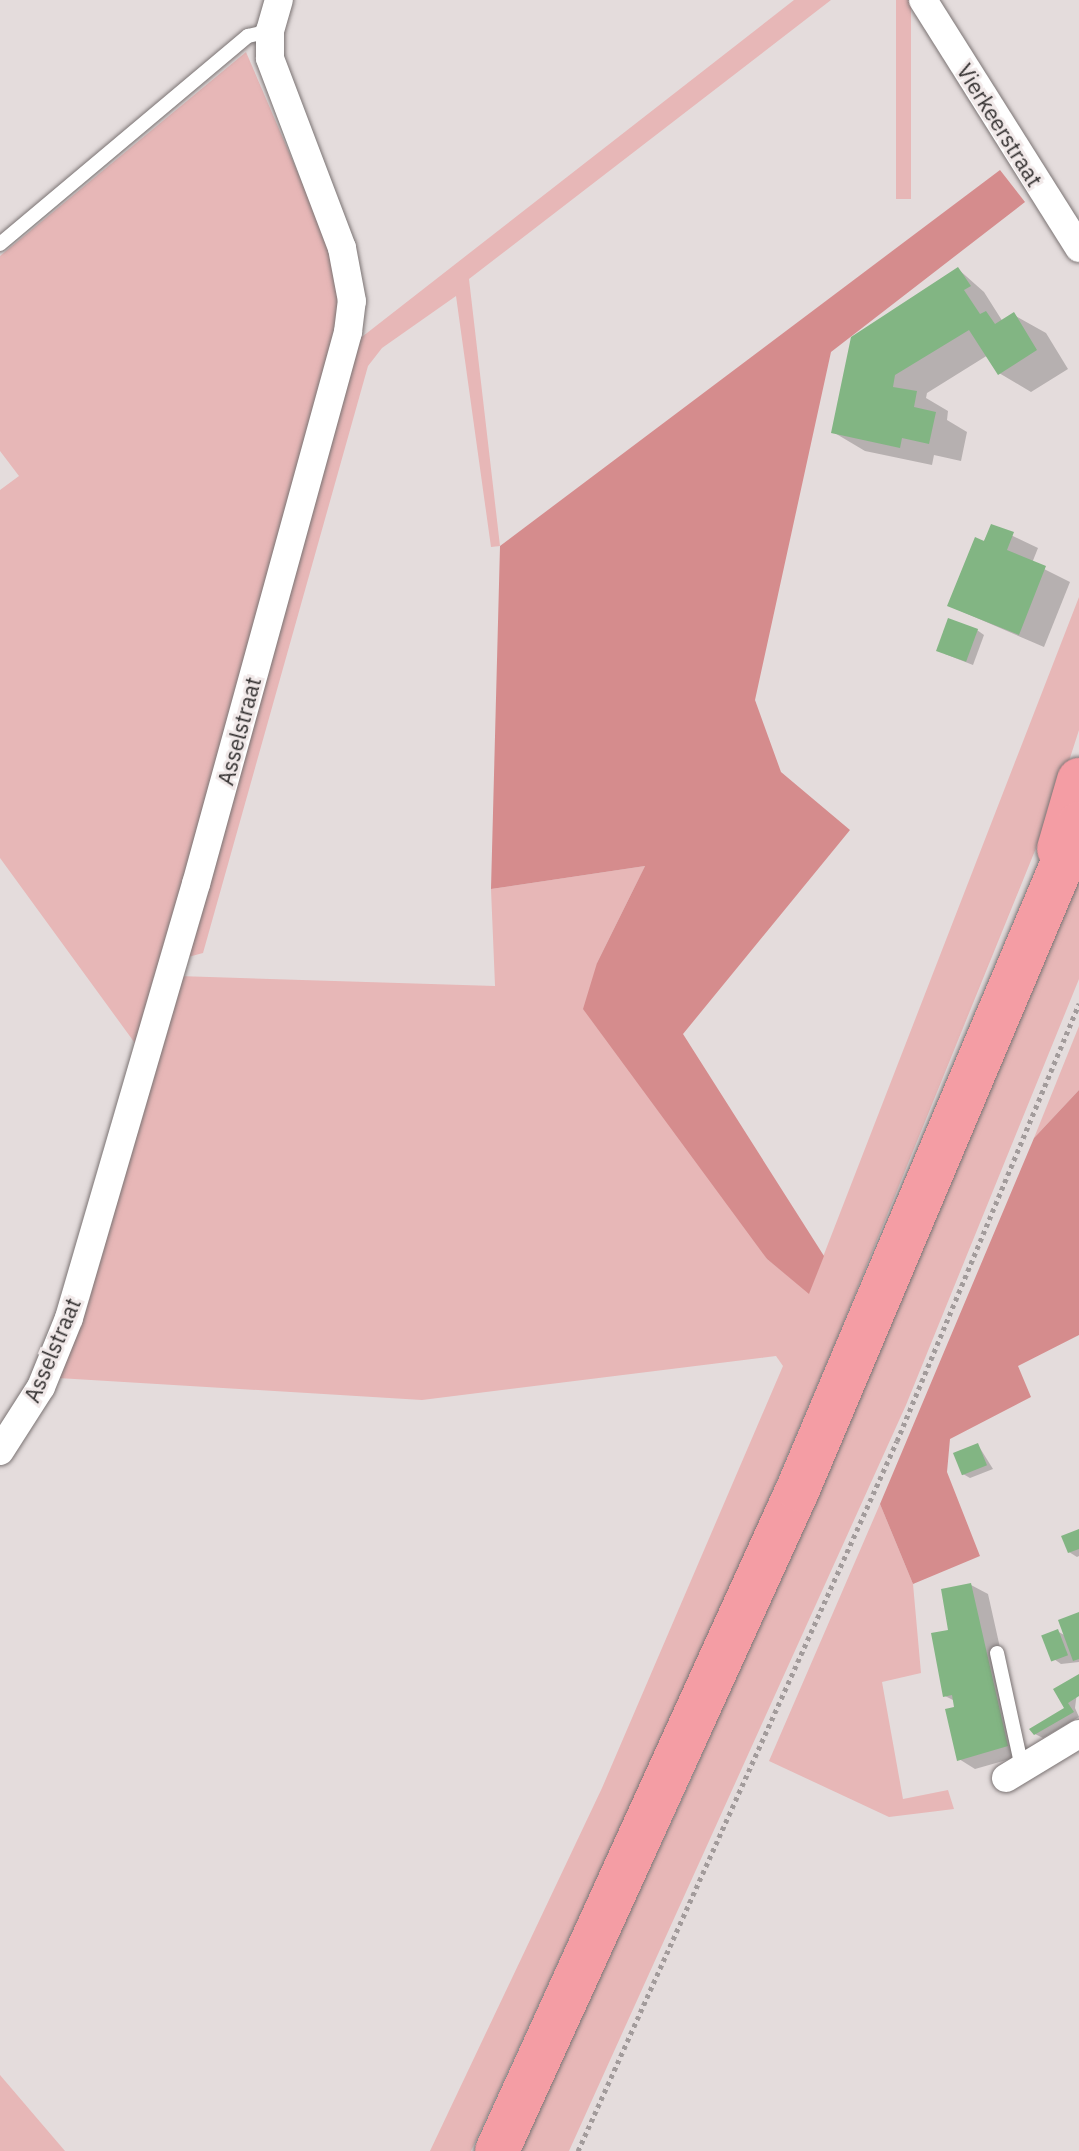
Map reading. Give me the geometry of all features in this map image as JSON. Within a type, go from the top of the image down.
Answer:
[{"type":"main road","points":[[1046,893],[1079,780]]},
{"type":"main road","points":[[497,2151],[798,1489],[1046,893],[1079,824]]},
{"type":"street","name":"Asselstraat","points":[[0,1451],[41,1387],[69,1318],[196,884],[348,332],[351,289],[342,248],[270,58],[270,31],[279,0]]},
{"type":"street","name":"Vierkeerstraat","points":[[923,0],[1079,248]]},
{"type":"street","points":[[1014,1773],[1079,1734]]},
{"type":"lane","points":[[0,244],[248,36],[270,31]]},
{"type":"lane","points":[[997,1653],[1014,1773]]},
{"type":"path","points":[[578,2151],[897,1441],[1079,1003]]},
{"type":"shaded area","points":[[794,0],[831,0],[469,279],[500,546],[491,547],[456,296],[382,348],[368,366],[203,953],[181,959],[358,340]]},
{"type":"shaded area","points":[[896,0],[911,0],[911,199],[896,199]]},
{"type":"shaded area","points":[[246,52],[325,236],[340,295],[330,358],[137,1046],[0,858],[0,490],[19,476],[0,451],[0,256]]},
{"type":"shaded area","points":[[1000,170],[1025,202],[831,352],[755,700],[781,772],[850,830],[683,1034],[824,1256],[809,1294],[767,1259],[583,1009],[597,963],[645,866],[491,889],[500,546]]},
{"type":"shaded area","points":[[1079,597],[1079,730],[1060,789],[838,1336],[739,1569],[471,2151],[430,2151],[602,1788],[783,1366],[776,1356],[422,1400],[58,1378],[178,976],[495,986],[491,889],[645,866],[597,963],[767,1259],[809,1293]]},
{"type":"shaded area","points":[[1079,860],[1079,979],[906,1405],[569,2151],[518,2151],[690,1782],[849,1415]]},
{"type":"shaded area","points":[[1079,1026],[1079,1090],[1034,1138]]},
{"type":"shaded area","points":[[1079,1090],[1079,1335],[1018,1366],[1031,1397],[950,1439],[947,1472],[980,1556],[913,1584],[880,1504],[1034,1138]]},
{"type":"shaded area","points":[[880,1504],[913,1584],[921,1673],[882,1682],[903,1799],[948,1790],[954,1809],[889,1817],[769,1761]]},
{"type":"shaded area","points":[[0,2075],[65,2151],[0,2151]]},
{"type":"building","points":[[958,267],[971,286],[964,290],[980,314],[986,311],[995,324],[1014,312],[1037,350],[998,375],[969,330],[895,375],[893,387],[917,391],[914,407],[936,412],[929,444],[902,438],[900,448],[831,433],[851,337]]},
{"type":"building","points":[[991,524],[1014,532],[1007,550],[1046,566],[1019,635],[947,606],[975,537],[984,541]]},
{"type":"building","points":[[948,618],[978,629],[966,662],[936,651]]},
{"type":"building","points":[[978,1443],[987,1465],[962,1475],[953,1453]]},
{"type":"building","points":[[1079,1529],[1079,1549],[1068,1553],[1061,1536]]},
{"type":"building","points":[[971,1583],[1008,1746],[957,1761],[945,1709],[954,1707],[952,1695],[943,1697],[931,1633],[948,1630],[941,1589]]},
{"type":"building","points":[[1079,1612],[1079,1659],[1073,1661],[1058,1620]]},
{"type":"building","points":[[1058,1629],[1068,1655],[1051,1662],[1041,1635]]},
{"type":"building","points":[[1079,1674],[1079,1696],[1068,1703],[1074,1712],[1034,1735],[1029,1729],[1064,1708],[1053,1689]]}]
